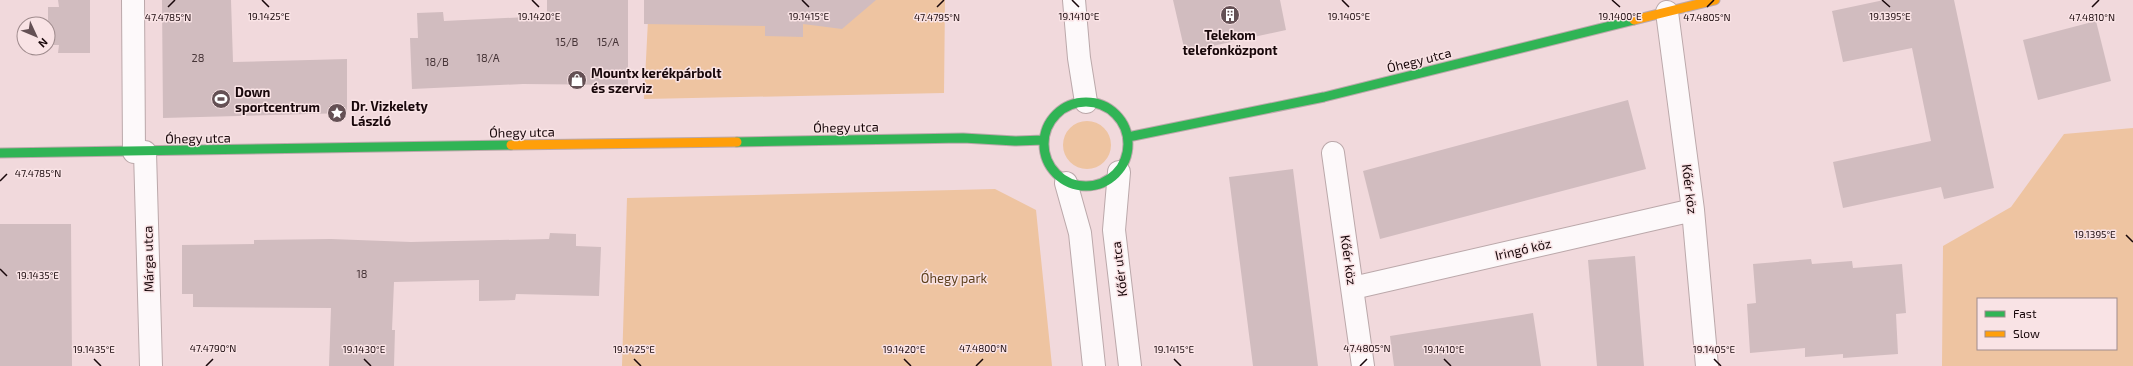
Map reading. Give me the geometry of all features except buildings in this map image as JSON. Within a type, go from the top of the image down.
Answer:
[{"type":"street","name":"Márga utca","points":[[133,0],[151,366]]},
{"type":"street","points":[[1074,0],[1079,58],[1086,102]]},
{"type":"street","name":"Óhegy utca","points":[[1128,137],[1324,97],[1715,0]]},
{"type":"street","name":"Kőér köz","points":[[1667,12],[1693,210],[1707,366]]},
{"type":"street","points":[[1086,102],[1103,105],[1119,116],[1128,137],[1126,160],[1119,172],[1093,187],[1066,183],[1053,172],[1046,156],[1044,140],[1053,117],[1066,106],[1086,102]]},
{"type":"street","name":"Óhegy utca","points":[[0,153],[963,138],[1015,141],[1044,140]]},
{"type":"street","name":"Kőér köz","points":[[1333,154],[1363,366]]},
{"type":"street","name":"Kőér utca","points":[[1119,172],[1114,230],[1130,366]]},
{"type":"street","points":[[1066,183],[1080,233],[1094,366]]},
{"type":"street","name":"Iringó köz","points":[[1353,288],[1693,210]]},
{"type":"green space","points":[[649,0],[945,0],[944,93],[644,99]]},
{"type":"green space","points":[[1082,121],[1092,121],[1101,125],[1107,131],[1110,136],[1110,154],[1101,165],[1092,169],[1082,169],[1073,165],[1067,159],[1063,150],[1063,140],[1067,131],[1073,125]]},
{"type":"green space","points":[[2133,128],[2133,366],[1942,366],[1943,246],[2011,207],[2064,134]]},
{"type":"green space","name":"Óhegy park","points":[[995,189],[1036,210],[1052,366],[622,366],[627,198]]},
{"type":"traffic: fast","points":[[1128,137],[1324,97],[1634,20]]},
{"type":"traffic: fast","points":[[1086,102],[1102,105],[1116,114],[1125,128],[1128,144],[1125,160],[1116,174],[1102,183],[1086,186],[1070,183],[1056,174],[1047,160],[1044,144],[1047,128],[1056,114],[1070,105],[1086,102]]},
{"type":"traffic: fast","points":[[737,142],[963,138],[1015,141],[1044,140]]},
{"type":"traffic: fast","points":[[0,153],[511,145]]},
{"type":"traffic: slow","points":[[1634,20],[1715,0]]},
{"type":"traffic: slow","points":[[511,145],[737,142]]},
{"type":"place","name":"Telekom telefonközpont","points":[[1230,15]]},
{"type":"place","name":"Mountx kerékpárbolt és szerviz","points":[[577,80]]},
{"type":"place","name":"Down sportcentrum","points":[[221,99]]},
{"type":"place","name":"Dr. Vizkelety László","points":[[337,113]]}]
